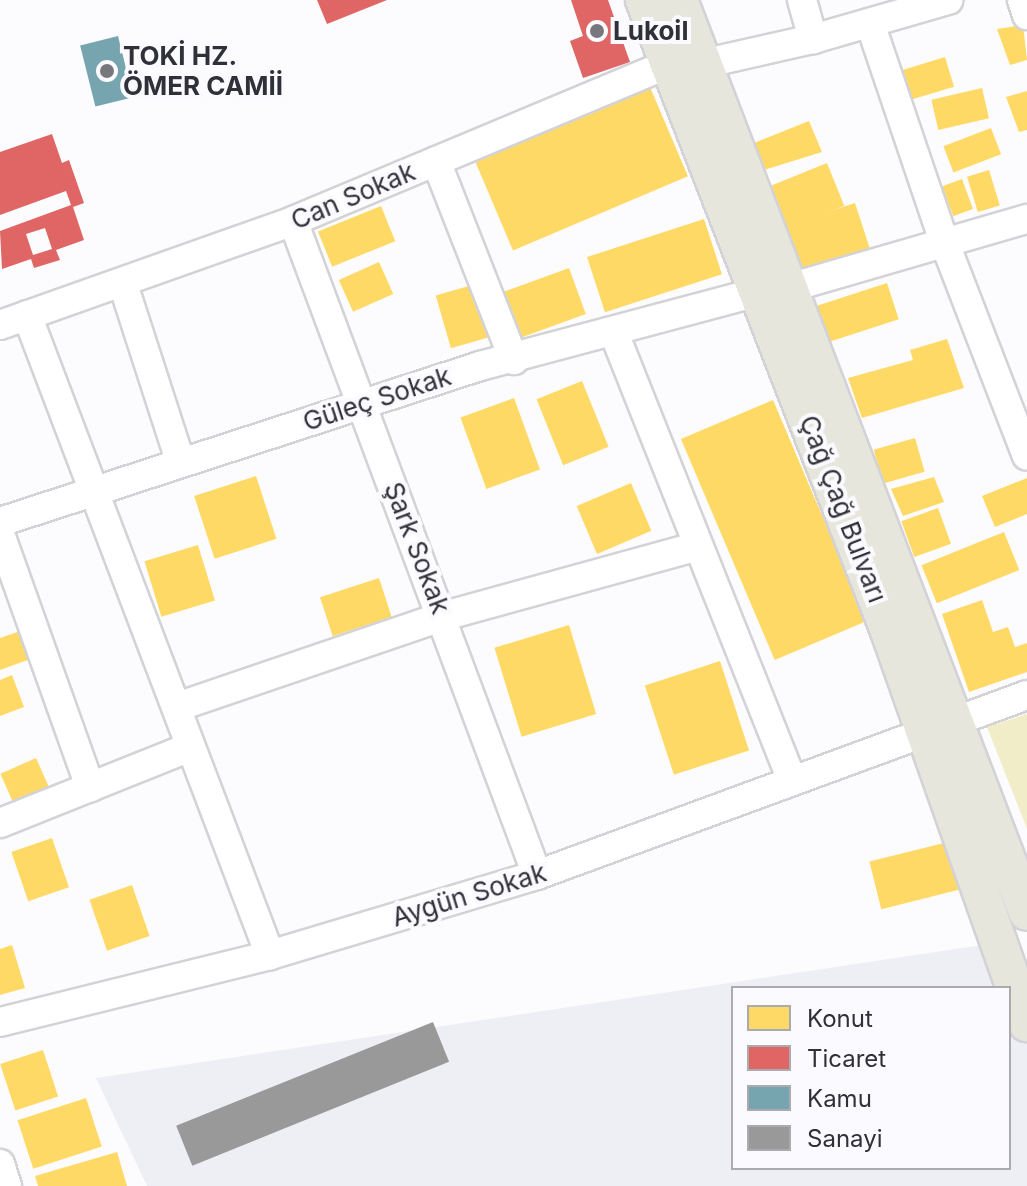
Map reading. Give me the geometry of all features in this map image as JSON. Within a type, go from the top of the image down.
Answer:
[{"type":"main road","name":"Çağ Çağ Bulvarı","points":[[644,0],[685,64],[943,729],[1027,912]]},
{"type":"main road","name":"Çağ Çağ Bulvarı","points":[[679,0],[685,64]]},
{"type":"main road","name":"Çağ Çağ Bulvarı","points":[[943,729],[1027,1023]]},
{"type":"street","points":[[802,0],[813,39]]},
{"type":"street","name":"Can Sokak","points":[[0,325],[123,284],[293,221],[436,161],[685,64],[813,39],[948,0]]},
{"type":"street","points":[[1022,0],[1027,15]]},
{"type":"street","points":[[870,23],[944,241],[1027,456]]},
{"type":"street","points":[[436,161],[514,360]]},
{"type":"street","name":"Güleç Sokak","points":[[0,522],[361,404],[1027,219]]},
{"type":"street","name":"Şark Sokak","points":[[293,221],[444,616],[537,875]]},
{"type":"street","points":[[123,284],[180,461]]},
{"type":"street","points":[[27,315],[270,955]]},
{"type":"street","points":[[614,333],[792,781]]},
{"type":"street","points":[[0,534],[90,787]]},
{"type":"street","points":[[177,707],[444,616],[698,546]]},
{"type":"street","name":"Aygün Sokak","points":[[0,1022],[270,955],[537,875],[943,729],[1027,695]]},
{"type":"street","points":[[0,823],[190,747]]},
{"type":"street","points":[[0,1164],[7,1186]]},
{"type":"shaded area","points":[[1027,714],[1027,829],[987,727]]},
{"type":"shaded area","points":[[1009,941],[1027,990],[1027,1186],[147,1186],[96,1078]]},
{"type":"building: Konut","points":[[1023,25],[1027,60],[1010,65],[997,29]]},
{"type":"building: Konut","points":[[945,57],[954,87],[910,100],[901,70]]},
{"type":"building: Konut","points":[[650,87],[688,176],[513,251],[475,161]]},
{"type":"building: Konut","points":[[982,88],[989,118],[938,130],[931,100]]},
{"type":"building: Konut","points":[[1027,91],[1027,130],[1019,132],[1006,97]]},
{"type":"building: Konut","points":[[809,121],[822,152],[764,170],[754,143]]},
{"type":"building: Konut","points":[[991,128],[1001,154],[953,172],[943,146]]},
{"type":"building: Konut","points":[[827,163],[844,206],[785,230],[768,187]]},
{"type":"building: Konut","points":[[989,170],[1000,205],[978,212],[967,177]]},
{"type":"building: Konut","points":[[962,179],[973,209],[953,216],[942,186]]},
{"type":"building: Konut","points":[[855,203],[872,255],[802,278],[785,226]]},
{"type":"building: Konut","points":[[381,206],[395,241],[332,267],[318,231]]},
{"type":"building: Konut","points":[[704,219],[722,274],[605,312],[587,257]]},
{"type":"building: Konut","points":[[379,262],[393,294],[353,312],[339,280]]},
{"type":"building: Konut","points":[[569,268],[586,314],[515,340],[499,294]]},
{"type":"building: Konut","points":[[479,283],[494,336],[451,348],[436,295]]},
{"type":"building: Konut","points":[[887,283],[899,319],[826,343],[815,306]]},
{"type":"building: Konut","points":[[947,339],[964,388],[862,418],[848,378],[913,360],[910,350]]},
{"type":"building: Konut","points":[[582,381],[609,447],[563,465],[537,399]]},
{"type":"building: Konut","points":[[514,398],[540,469],[486,489],[460,417]]},
{"type":"building: Konut","points":[[773,400],[867,621],[775,660],[681,439]]},
{"type":"building: Konut","points":[[915,438],[925,472],[883,483],[874,450]]},
{"type":"building: Konut","points":[[256,476],[276,539],[215,559],[194,496]]},
{"type":"building: Konut","points":[[934,477],[944,502],[903,516],[891,489]]},
{"type":"building: Konut","points":[[1027,478],[1027,514],[995,527],[982,496]]},
{"type":"building: Konut","points":[[631,483],[651,531],[597,554],[577,506]]},
{"type":"building: Konut","points":[[938,508],[951,544],[914,557],[901,521]]},
{"type":"building: Konut","points":[[1004,532],[1019,570],[937,603],[921,565]]},
{"type":"building: Konut","points":[[198,545],[215,600],[161,617],[144,561]]},
{"type":"building: Konut","points":[[379,578],[392,617],[333,636],[320,597]]},
{"type":"building: Konut","points":[[982,600],[993,632],[1008,627],[1015,647],[1027,643],[1027,672],[969,692],[942,614]]},
{"type":"building: Konut","points":[[569,625],[596,714],[522,737],[494,648]]},
{"type":"building: Konut","points":[[26,629],[36,657],[0,670],[0,638]]},
{"type":"building: Konut","points":[[720,661],[749,750],[674,775],[645,685]]},
{"type":"building: Konut","points":[[12,675],[24,707],[0,716],[0,680]]},
{"type":"building: Konut","points":[[36,758],[51,792],[15,808],[0,774]]},
{"type":"building: Konut","points":[[52,838],[69,887],[28,901],[11,852]]},
{"type":"building: Konut","points":[[948,842],[960,890],[881,909],[869,862]]},
{"type":"building: Konut","points":[[132,885],[150,936],[107,951],[89,900]]},
{"type":"building: Konut","points":[[12,945],[25,988],[0,995],[0,949]]},
{"type":"building: Konut","points":[[43,1050],[58,1097],[15,1111],[0,1064]]},
{"type":"building: Konut","points":[[86,1098],[102,1147],[33,1169],[18,1120]]},
{"type":"building: Konut","points":[[117,1152],[127,1186],[38,1186],[35,1176]]},
{"type":"building: Ticaret","points":[[317,0],[387,0],[327,24]]},
{"type":"building: Ticaret","points":[[571,0],[608,0],[630,62],[583,78],[570,41],[583,36]]},
{"type":"building: Ticaret","points":[[52,134],[62,163],[69,160],[84,203],[73,207],[84,240],[56,250],[60,260],[34,268],[31,259],[2,269],[0,231],[71,205],[66,191],[0,215],[0,152]],"holes":[[[45,228],[52,249],[33,255],[26,234]]]},
{"type":"building: Kamu","name":"TOKİ HZ. ÖMER CAMİİ","points":[[118,36],[133,97],[95,107],[80,45]]},
{"type":"building: Sanayi","points":[[433,1022],[449,1062],[192,1166],[176,1126]]},
{"type":"place","name":"Lukoil","points":[[597,31]]},
{"type":"place","name":"TOKİ HZ. ÖMER CAMİİ","points":[[107,71]]}]
